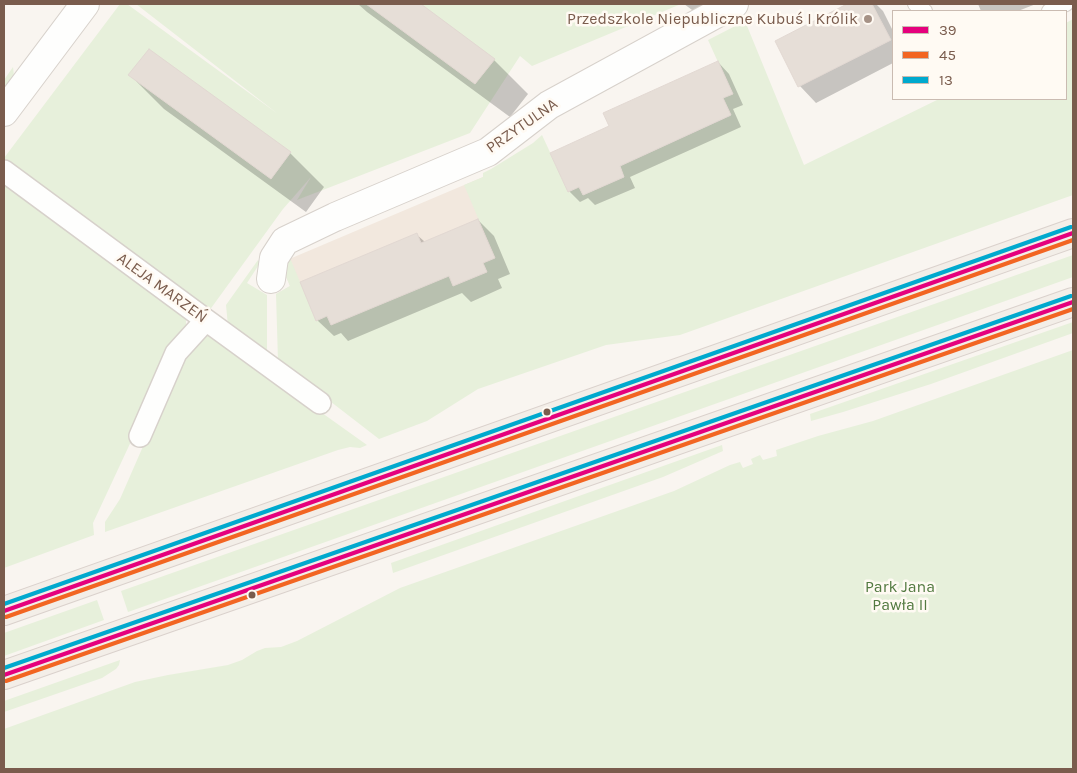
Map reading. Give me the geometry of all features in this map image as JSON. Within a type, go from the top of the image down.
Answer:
[{"type":"main road","points":[[4,611],[1073,234]]},
{"type":"main road","points":[[4,675],[1073,302]]},
{"type":"street","points":[[4,112],[85,4]]},
{"type":"street","name":"PRZYTULNA","points":[[271,279],[274,258],[285,241],[351,210],[488,152],[524,116],[549,105],[734,4]]},
{"type":"street","name":"ALEJA MARZEŃ","points":[[4,171],[320,403]]},
{"type":"street","points":[[140,436],[176,353],[206,320]]},
{"type":"lane","points":[[1051,10],[1066,4]]},
{"type":"shaded area","points":[[483,177],[526,278],[324,363],[276,294],[290,286],[280,263]]},
{"type":"green space","points":[[120,4],[127,4],[278,114],[136,4],[681,4],[532,66],[520,56],[470,133],[297,200],[311,177],[283,209],[209,311],[4,158]]},
{"type":"green space","points":[[1073,19],[1073,195],[680,335],[606,345],[478,389],[427,421],[379,439],[278,361],[276,294],[290,286],[280,263],[290,258],[316,320],[327,316],[331,325],[366,310],[385,293],[389,301],[449,275],[453,286],[487,272],[483,263],[495,258],[464,185],[483,177],[483,173],[533,143],[542,135],[568,191],[579,187],[583,195],[624,177],[620,166],[730,116],[723,98],[732,93],[708,40],[745,21],[804,165],[937,100],[1067,100],[1067,22]]},
{"type":"green space","points":[[13,67],[14,76],[4,95],[4,80]]},
{"type":"green space","points":[[4,184],[186,317],[186,329],[93,523],[94,535],[4,568]]},
{"type":"green space","points":[[1073,255],[1073,277],[128,612],[121,591]]},
{"type":"green space","points":[[258,260],[260,263],[247,283],[267,295],[267,354],[228,326],[226,305]]},
{"type":"green space","points":[[1073,322],[1073,333],[931,384],[811,421],[810,414]]},
{"type":"green space","points":[[206,329],[367,445],[360,448],[350,447],[338,450],[105,532],[105,522],[120,499],[183,355]]},
{"type":"green space","name":"Park Jana Pawła II","points":[[1073,350],[1073,769],[4,769],[4,729],[135,682],[228,665],[265,648],[281,647],[297,641],[400,588],[674,491],[730,465],[740,462],[743,468],[753,464],[751,459],[760,455],[763,460],[777,456],[776,450],[873,421]]},
{"type":"green space","points":[[722,445],[723,451],[663,477],[393,573],[391,563]]},
{"type":"green space","points":[[97,600],[104,620],[4,656],[4,633]]},
{"type":"green space","points":[[120,660],[116,669],[102,678],[4,712],[4,701]]},
{"type":"building","points":[[366,4],[421,4],[495,59],[475,84]]},
{"type":"building","points":[[847,4],[872,4],[891,40],[798,87],[775,41]]},
{"type":"building","points":[[149,49],[291,152],[271,179],[128,75]]},
{"type":"building","points":[[718,61],[733,94],[723,98],[731,115],[620,166],[624,177],[583,195],[579,187],[568,192],[550,153],[609,126],[603,113]]},
{"type":"building","points":[[478,219],[495,258],[483,263],[487,272],[453,286],[449,276],[331,325],[327,316],[316,321],[300,282],[417,233],[421,243]]},
{"type":"transit line","name":"13","points":[[4,604],[1071,227]]},
{"type":"transit line","name":"39","points":[[4,611],[1073,233]]},
{"type":"transit line","name":"45","points":[[6,617],[1073,240]]},
{"type":"transit line","name":"13","points":[[4,668],[1071,296]]},
{"type":"transit line","name":"39","points":[[4,675],[1073,302]]},
{"type":"transit line","name":"45","points":[[6,681],[1073,309]]},
{"type":"place","name":"Przedszkole Niepubliczne Kubuś I Królik","points":[[868,19]]}]
